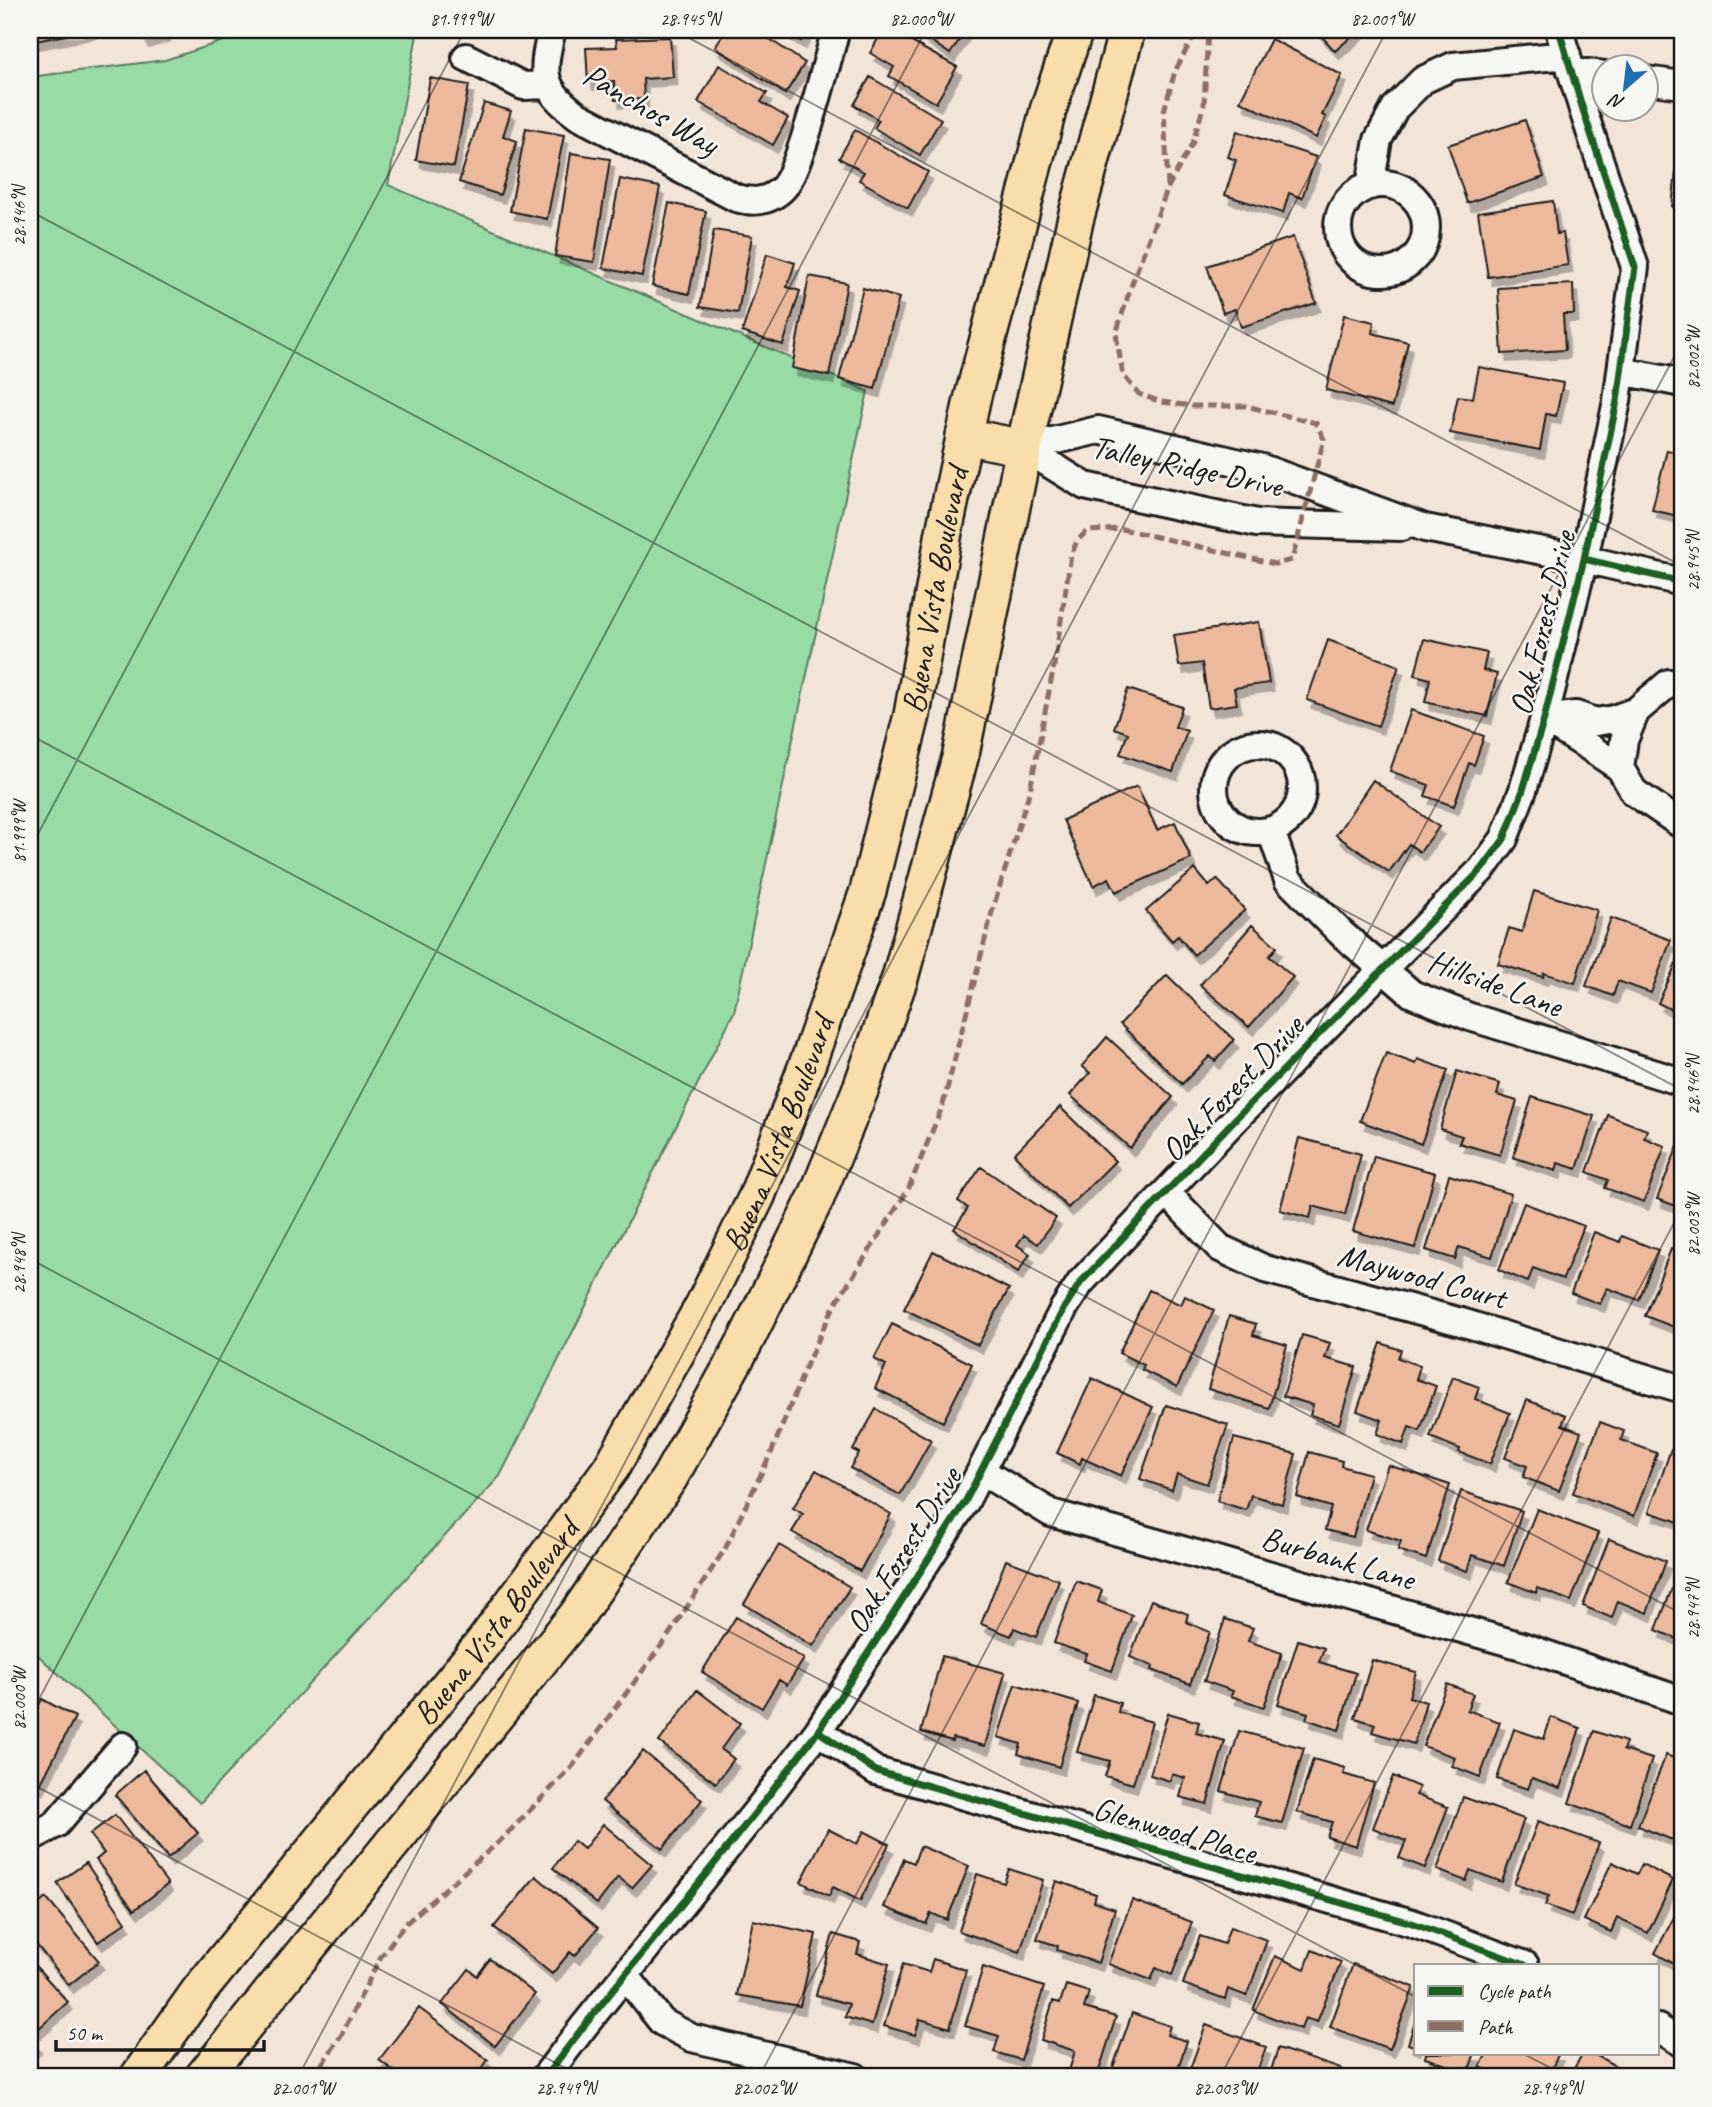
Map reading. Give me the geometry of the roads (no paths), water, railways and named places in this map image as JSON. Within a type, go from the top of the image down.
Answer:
[{"type":"main road","name":"Buena Vista Boulevard","points":[[138,2077],[199,1991],[500,1620],[611,1468],[702,1308],[757,1196],[810,1057],[868,891],[912,715],[964,436],[1049,107],[1075,30]]},
{"type":"main road","name":"Buena Vista Boulevard","points":[[203,2077],[577,1615],[670,1476],[746,1342],[816,1198],[861,1088],[900,978],[961,754],[1024,448],[1075,221],[1127,30]]},
{"type":"main road","points":[[964,436],[1024,448]]},
{"type":"street","points":[[548,85],[544,68],[552,30]]},
{"type":"street","name":"Panchos Way","points":[[466,57],[523,86],[548,85],[561,103],[579,116],[736,198],[751,202],[767,199],[783,188],[796,166],[836,30]]},
{"type":"street","points":[[1370,186],[1378,140],[1395,108],[1423,80],[1453,65],[1565,52],[1590,67]]},
{"type":"street","name":"Oak Forest Drive","points":[[545,2077],[818,1731],[965,1502],[1064,1308],[1081,1282],[1482,869],[1504,839],[1523,790],[1544,719],[1584,559],[1617,401],[1635,267],[1565,52]]},
{"type":"street","points":[[1660,82],[1682,85]]},
{"type":"street","points":[[1621,371],[1682,383]]},
{"type":"street","name":"Talley Ridge Drive","points":[[1024,448],[1098,430],[1262,468],[1425,528],[1584,559],[1682,582]]},
{"type":"street","name":"Talley Ridge Drive","points":[[1024,448],[1085,486],[1257,523],[1425,528]]},
{"type":"street","points":[[1544,719],[1576,715],[1596,722],[1614,719],[1636,711],[1669,683],[1682,684]]},
{"type":"street","points":[[1620,768],[1624,740],[1636,711]]},
{"type":"street","points":[[1544,719],[1620,768],[1634,792],[1682,825]]},
{"type":"street","name":"Hillside Lane","points":[[1270,831],[1288,880],[1341,933],[1412,994],[1470,1017],[1682,1082]]},
{"type":"street","name":"Maywood Court","points":[[1166,1192],[1220,1248],[1265,1269],[1461,1322],[1682,1389]]},
{"type":"street","name":"Burbank Lane","points":[[981,1471],[1051,1513],[1522,1646],[1682,1701]]},
{"type":"street","name":"Glenwood Place","points":[[818,1731],[876,1771],[1412,1923],[1522,1964]]},
{"type":"street","points":[[30,1838],[56,1824],[122,1746]]},
{"type":"street","points":[[625,1975],[662,2022],[692,2038],[855,2077]]},
{"type":"street","points":[[1660,2029],[1682,2043]]}]
